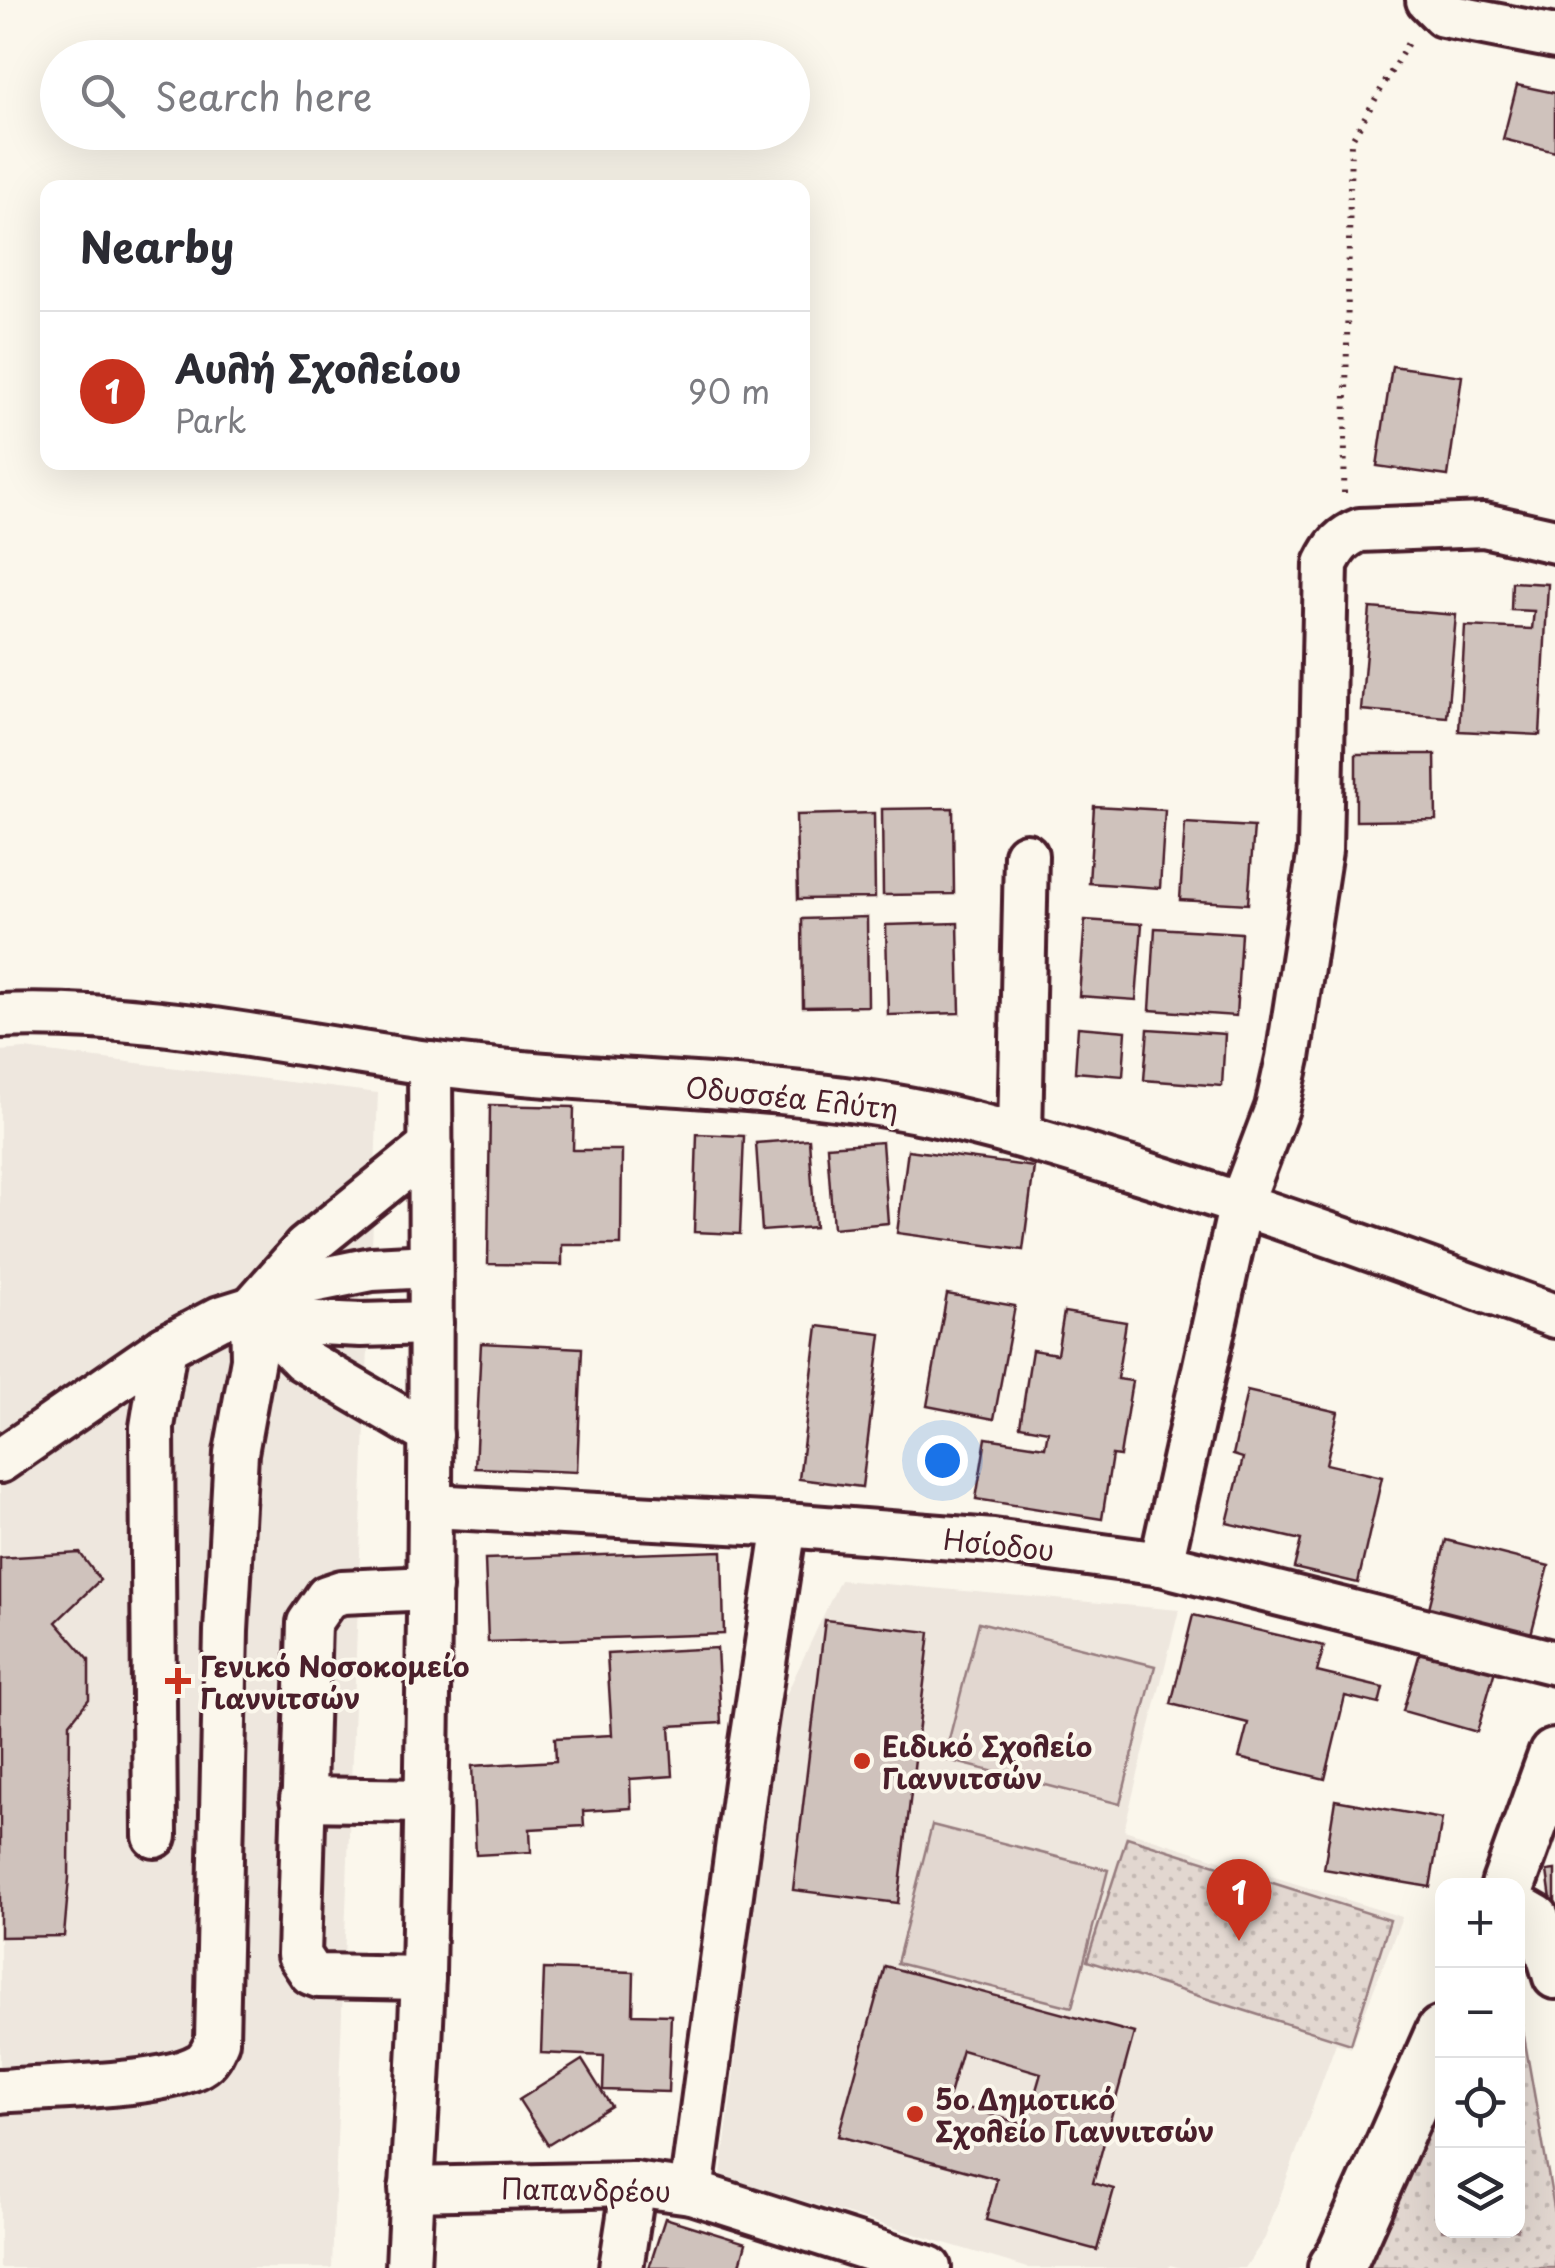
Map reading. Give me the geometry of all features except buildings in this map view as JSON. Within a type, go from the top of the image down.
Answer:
[{"type":"main road","points":[[1511,1878],[1555,1756]]},
{"type":"main road","points":[[1335,2268],[1435,2048]]},
{"type":"street","points":[[1429,3],[1444,15],[1555,37]]},
{"type":"street","points":[[1161,1564],[1242,1203],[1276,1108],[1314,893],[1320,838],[1326,564],[1332,550],[1346,535],[1360,530],[1484,525],[1555,540]]},
{"type":"street","points":[[1020,1135],[1026,855]]},
{"type":"street","name":"Οδυσσέα Ελύτη","points":[[0,1016],[79,1017],[248,1032],[430,1063],[827,1098],[921,1112],[1020,1135],[1242,1203],[1555,1316]]},
{"type":"street","points":[[408,2268],[422,1978],[432,1506],[430,1063]]},
{"type":"street","points":[[0,2091],[138,2080],[201,2065],[212,2054],[217,2041],[226,1630],[236,1453],[253,1360],[252,1308],[304,1248],[431,1146]]},
{"type":"street","points":[[0,1461],[165,1346],[220,1318],[308,1282],[372,1269],[430,1266]]},
{"type":"street","points":[[252,1308],[297,1322],[431,1323]]},
{"type":"street","points":[[252,1308],[303,1360],[432,1435]]},
{"type":"street","points":[[154,1836],[152,1427],[165,1346]]},
{"type":"street","name":"Ησίοδου","points":[[432,1506],[786,1525],[993,1542],[1161,1564],[1555,1663]]},
{"type":"street","points":[[691,2192],[747,1775],[786,1525]]},
{"type":"street","points":[[422,1978],[319,1976],[302,1964],[302,1799],[308,1622],[327,1598],[342,1592],[430,1588]]},
{"type":"street","points":[[302,1799],[426,1801]]},
{"type":"street","points":[[1525,1910],[1537,1917],[1555,1978]]},
{"type":"street","points":[[621,2268],[634,2184]]},
{"type":"street","name":"Παπανδρέου","points":[[411,2189],[634,2184],[691,2192],[928,2268]]},
{"type":"path","points":[[1346,535],[1351,141],[1429,3]]},
{"type":"shaded area","name":"Γενικό Νοσοκομείο Γιαννιτσών","points":[[25,1049],[378,1093],[332,2268],[0,2268],[0,1051]]},
{"type":"shaded area","points":[[840,1580],[1179,1610],[1124,1830],[1402,1917],[1351,2048],[1336,2043],[1265,2238],[1245,2268],[1028,2268],[721,2176],[778,1712]]},
{"type":"shaded area","points":[[979,1622],[1155,1666],[1120,1804],[944,1759]]},
{"type":"shaded area","points":[[932,1825],[1108,1870],[1072,2007],[897,1963]]},
{"type":"shaded area","points":[[1127,1837],[1390,1920],[1351,2044],[1087,1961]]},
{"type":"shaded area","points":[[1525,2042],[1555,2213],[1555,2268],[1357,2268],[1435,2057],[1435,2238],[1525,2238]]},
{"type":"place","name":"Γενικό Νοσοκομείο Γιαννιτσών","points":[[178,1681]]},
{"type":"place","name":"Ειδικό Σχολείο Γιαννιτσών","points":[[862,1761]]},
{"type":"place","name":"Αυλή Σχολείου","points":[[1239,1941]]},
{"type":"place","name":"5ο Δημοτικό Σχολείο Γιαννιτσών","points":[[915,2114]]}]
